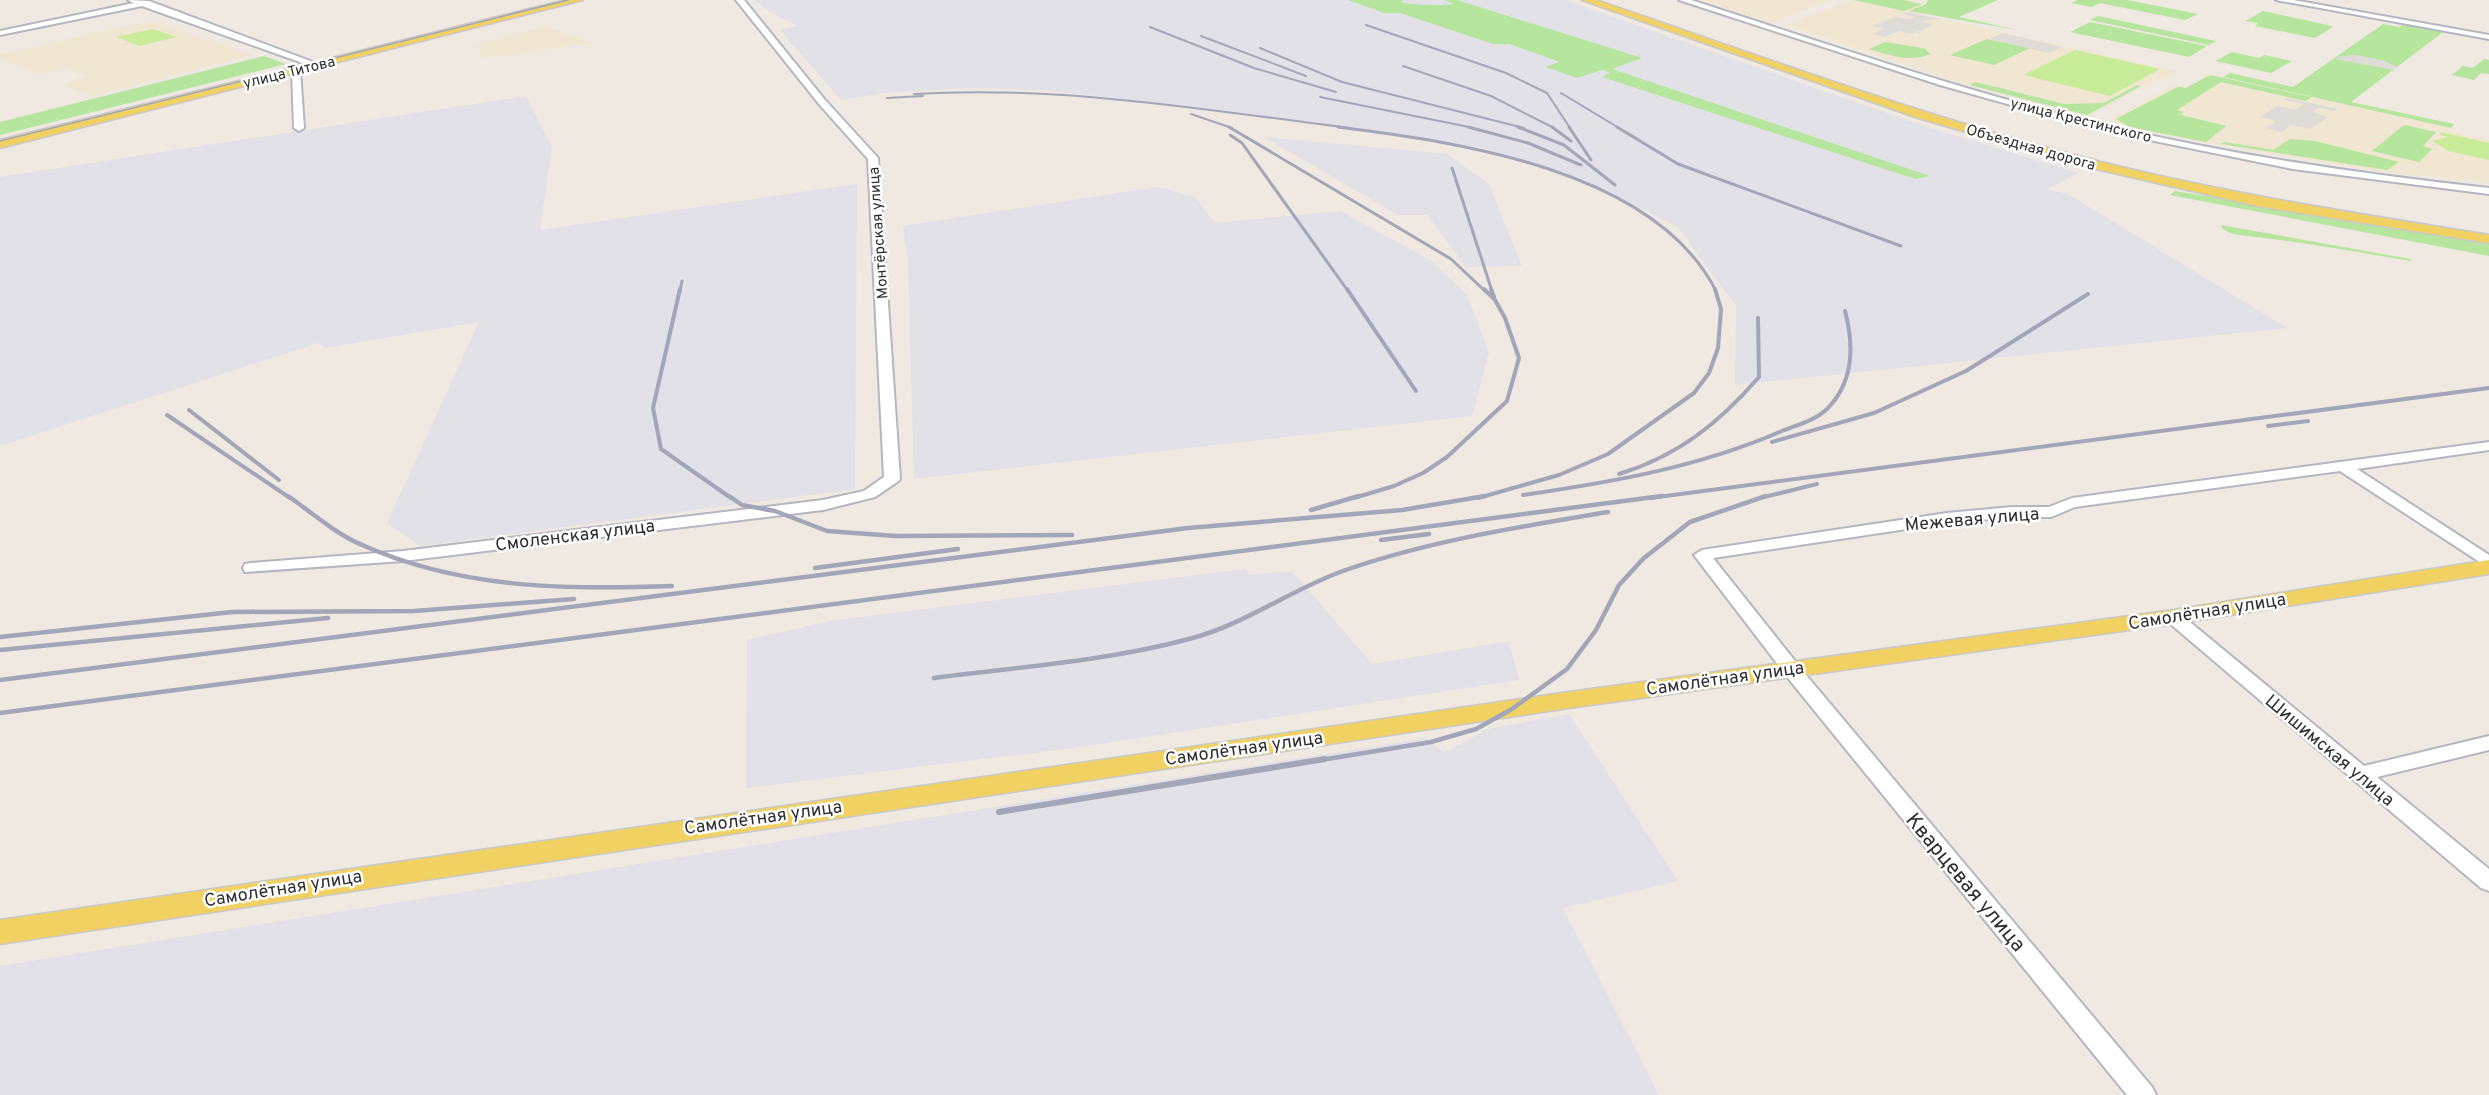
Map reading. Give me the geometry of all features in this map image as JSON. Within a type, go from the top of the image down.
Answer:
[{"type":"main road","name":"улица Титова","points":[[0,144],[578,0]]},
{"type":"main road","name":"Объездная дорога","points":[[1587,0],[1922,115],[2164,183],[2266,203],[2489,239]]},
{"type":"main road","name":"Объездная дорога","points":[[1606,0],[1946,113],[2113,161],[2271,195],[2489,230]]},
{"type":"main road","name":"Самолётная улица","points":[[0,932],[396,871],[1790,669],[2173,617],[2489,565]]},
{"type":"street","points":[[132,0],[317,65]]},
{"type":"street","points":[[0,33],[159,0]]},
{"type":"street","name":"Монтёрская улица","points":[[740,0],[822,102],[873,158],[876,178],[892,479]]},
{"type":"street","name":"улица Крестинского","points":[[1683,0],[1910,72],[2102,127],[2206,150],[2325,170],[2489,191]]},
{"type":"street","points":[[2280,0],[2489,37]]},
{"type":"street","points":[[296,70],[299,128]]},
{"type":"street","name":"Межевая улица","points":[[1790,669],[1702,555],[1947,518],[2012,512],[2051,512],[2072,504],[2489,446]]},
{"type":"street","points":[[2342,465],[2489,565]]},
{"type":"street","name":"Смоленская улица","points":[[251,568],[403,556],[823,505],[869,495],[892,479]]},
{"type":"street","name":"Шишимская улица","points":[[2173,617],[2489,882]]},
{"type":"street","name":"Кварцевая улица","points":[[1790,669],[2143,1095]]},
{"type":"street","points":[[2359,774],[2489,743]]},
{"type":"shaded area","points":[[755,0],[1565,0],[1924,126],[2078,173],[2048,189],[2068,194],[2287,328],[1735,385],[1736,306],[1678,227],[1591,184],[1487,149],[1422,138],[1105,97],[1040,90],[971,88],[884,93],[841,100],[780,30],[797,26],[770,12]]},
{"type":"shaded area","points":[[1700,0],[1830,0],[1770,23]]},
{"type":"shaded area","points":[[1852,0],[1907,0],[1926,4],[1911,12],[2175,71],[2162,81],[2155,80],[2088,116],[1973,87],[1786,25]]},
{"type":"shaded area","points":[[1907,12],[1942,19],[1920,21],[1933,25],[1912,34],[1899,31],[1884,37],[1872,34],[1884,29],[1872,26],[1896,17],[1909,19],[1915,17],[1903,14]]},
{"type":"shaded area","points":[[151,21],[253,55],[84,98],[86,94],[65,85],[85,76],[66,68],[38,75],[0,59],[0,54]]},
{"type":"shaded area","points":[[545,26],[593,43],[484,58],[476,44]]},
{"type":"shaded area","points":[[2002,33],[2062,47],[2049,53],[1989,39]]},
{"type":"shaded area","points":[[2356,55],[2385,61],[2397,67],[2393,70],[2335,59],[2340,56]]},
{"type":"shaded area","points":[[2208,74],[2451,128],[2452,132],[2489,140],[2489,182],[2392,173],[2212,144],[2127,126],[2110,120],[2175,85],[2185,87]]},
{"type":"shaded area","points":[[526,96],[552,147],[540,230],[857,184],[855,489],[420,546],[387,523],[479,322],[325,348],[318,343],[0,446],[0,177]]},
{"type":"shaded area","points":[[2287,98],[2337,109],[2334,111],[2319,108],[2312,112],[2328,117],[2310,129],[2292,125],[2282,132],[2267,128],[2276,121],[2260,117],[2277,106],[2296,110],[2304,104],[2284,100]]},
{"type":"shaded area","points":[[1264,137],[1447,154],[1489,184],[1522,266],[1466,267],[1427,215],[1398,215]]},
{"type":"shaded area","points":[[1157,187],[1195,197],[1215,223],[1340,211],[1432,261],[1467,295],[1489,352],[1472,416],[914,479],[908,260],[903,226]]},
{"type":"shaded area","points":[[1246,569],[1249,575],[1292,571],[1372,664],[1509,641],[1519,680],[1073,748],[746,788],[747,640],[830,621]]},
{"type":"shaded area","points":[[1569,714],[1678,881],[1563,908],[1659,1095],[0,1095],[0,966],[1426,738],[1444,753],[1488,729]]},
{"type":"green space","points":[[1348,0],[1404,0],[1400,2],[1434,5],[1453,4],[1445,0],[1457,0],[1642,58],[1612,69],[1930,176],[1915,179],[1602,77],[1610,73],[1602,70],[1577,78],[1545,67],[1560,62],[1509,44],[1493,44],[1400,13],[1384,13]]},
{"type":"green space","points":[[1854,0],[1903,0],[1922,4],[1904,11]]},
{"type":"green space","points":[[1928,0],[1998,0],[1959,17],[2017,30],[1909,11],[1926,4]]},
{"type":"green space","points":[[2077,0],[2127,0],[2198,14],[2185,20],[2100,3],[2091,7],[2071,3]]},
{"type":"green space","points":[[2263,11],[2333,27],[2315,38],[2255,26],[2258,23],[2245,21]]},
{"type":"green space","points":[[2098,16],[2216,41],[2209,45],[2090,20]]},
{"type":"green space","points":[[2090,22],[2207,46],[2189,57],[2070,32]]},
{"type":"green space","points":[[2383,24],[2443,32],[2351,102],[2454,124],[2451,128],[2223,77],[2230,73],[2293,87]]},
{"type":"green space","points":[[153,29],[176,37],[139,46],[116,37]]},
{"type":"green space","points":[[1987,39],[2030,48],[1994,65],[1950,55]]},
{"type":"green space","points":[[1885,42],[1927,49],[1931,54],[1907,58],[1869,49]]},
{"type":"green space","points":[[2075,50],[2160,69],[2110,96],[2023,75]]},
{"type":"green space","points":[[2232,52],[2259,58],[2264,55],[2292,61],[2271,73],[2215,61]]},
{"type":"green space","points":[[264,56],[286,64],[0,135],[0,122]]},
{"type":"green space","points":[[2484,59],[2489,60],[2489,74],[2481,73],[2474,80],[2452,75],[2463,66],[2473,68]]},
{"type":"green space","points":[[2210,75],[2311,97],[2306,101],[2221,82],[2177,110],[2183,112],[2181,115],[2226,126],[2206,142],[2129,127],[2116,119],[2178,87],[2186,88]]},
{"type":"green space","points":[[1975,82],[2064,104],[2104,103],[2137,85],[2141,86],[2087,115],[1970,85]]},
{"type":"green space","points":[[2404,125],[2436,132],[2423,146],[2432,149],[2419,162],[2372,151]]},
{"type":"green space","points":[[2441,132],[2489,143],[2489,160],[2448,151],[2433,141],[2448,137],[2439,134]]},
{"type":"green space","points":[[2290,139],[2315,141],[2399,162],[2387,170],[2221,144],[2225,142],[2273,150]]},
{"type":"green space","points":[[2175,191],[2489,244],[2489,256],[2170,195]]},
{"type":"green space","points":[[2221,225],[2411,261],[2239,235],[2223,229]]},
{"type":"tram line","points":[[0,141],[568,0]]},
{"type":"railway","points":[[1366,25],[1506,73],[1547,93],[1570,128]]},
{"type":"railway","points":[[1150,27],[1254,68],[1336,92]]},
{"type":"railway","points":[[1201,36],[1306,76]]},
{"type":"railway","points":[[1260,48],[1342,82],[1524,128]]},
{"type":"railway","points":[[1403,66],[1491,96],[1554,128]]},
{"type":"railway","points":[[914,94],[969,92],[1078,96],[1187,107],[1350,128]]},
{"type":"railway","points":[[1561,93],[1619,128]]},
{"type":"railway","points":[[887,98],[923,96]]},
{"type":"railway","points":[[1320,97],[1474,128]]},
{"type":"railway","points":[[1191,114],[1232,128]]},
{"type":"railway","points":[[1229,127],[1451,259],[1485,291]]},
{"type":"railway","points":[[1338,127],[1440,142],[1495,154],[1550,169],[1601,190],[1648,216],[1687,250],[1715,290]]},
{"type":"railway","points":[[1468,127],[1528,143],[1581,165]]},
{"type":"railway","points":[[1518,127],[1564,145],[1615,185]]},
{"type":"railway","points":[[1552,127],[1571,141]]},
{"type":"railway","points":[[1569,127],[1591,160]]},
{"type":"railway","points":[[1617,127],[1678,164],[1901,246]]},
{"type":"railway","points":[[1230,135],[1242,143],[1348,291]]},
{"type":"railway","points":[[1452,168],[1492,291]]},
{"type":"railway","points":[[680,291],[682,281]]},
{"type":"railway","points":[[680,289],[653,408],[661,449],[731,498]]},
{"type":"railway","points":[[1347,289],[1416,391]]},
{"type":"railway","points":[[1354,498],[1394,486],[1423,473],[1447,457],[1507,401],[1519,358],[1505,318],[1495,300],[1484,289]]},
{"type":"railway","points":[[1491,289],[1494,297]]},
{"type":"railway","points":[[1478,498],[1559,475],[1608,454],[1694,393],[1709,373],[1718,348],[1721,309],[1715,290]]},
{"type":"railway","points":[[1772,442],[1874,413],[1966,371],[2088,294]]},
{"type":"railway","points":[[1523,495],[1623,479],[1687,464],[1751,444],[1817,416],[1836,398],[1847,375],[1850,363],[1850,337],[1845,311]]},
{"type":"railway","points":[[1619,474],[1640,467],[1679,448],[1713,423],[1744,394],[1759,377],[1758,318]]},
{"type":"railway","points":[[1650,498],[2489,388]]},
{"type":"railway","points":[[189,410],[279,480]]},
{"type":"railway","points":[[167,415],[290,498]]},
{"type":"railway","points":[[2268,426],[2308,421]]},
{"type":"railway","points":[[1761,498],[1817,484]]},
{"type":"railway","points":[[288,496],[332,528],[360,544],[397,559],[436,570],[474,578],[553,586],[672,586]]},
{"type":"railway","points":[[729,496],[742,505],[775,511],[827,531],[896,536],[1072,535]]},
{"type":"railway","points":[[1311,510],[1359,496]]},
{"type":"railway","points":[[0,680],[1188,528],[1402,510],[1485,496]]},
{"type":"railway","points":[[0,713],[1662,496]]},
{"type":"railway","points":[[1761,498],[1766,496]]},
{"type":"railway","points":[[1315,761],[1431,742],[1476,729],[1512,709],[1567,669],[1596,630],[1619,585],[1644,558],[1690,522],[1761,498]]},
{"type":"railway","points":[[934,678],[1030,667],[1158,647],[1229,625],[1323,579],[1375,560],[1474,536],[1608,512]]},
{"type":"railway","points":[[1381,540],[1429,534]]},
{"type":"railway","points":[[815,568],[958,549]]},
{"type":"railway","points":[[0,637],[232,612],[414,611],[574,599]]},
{"type":"railway","points":[[0,650],[328,618]]},
{"type":"railway","points":[[999,812],[1325,759]]}]
